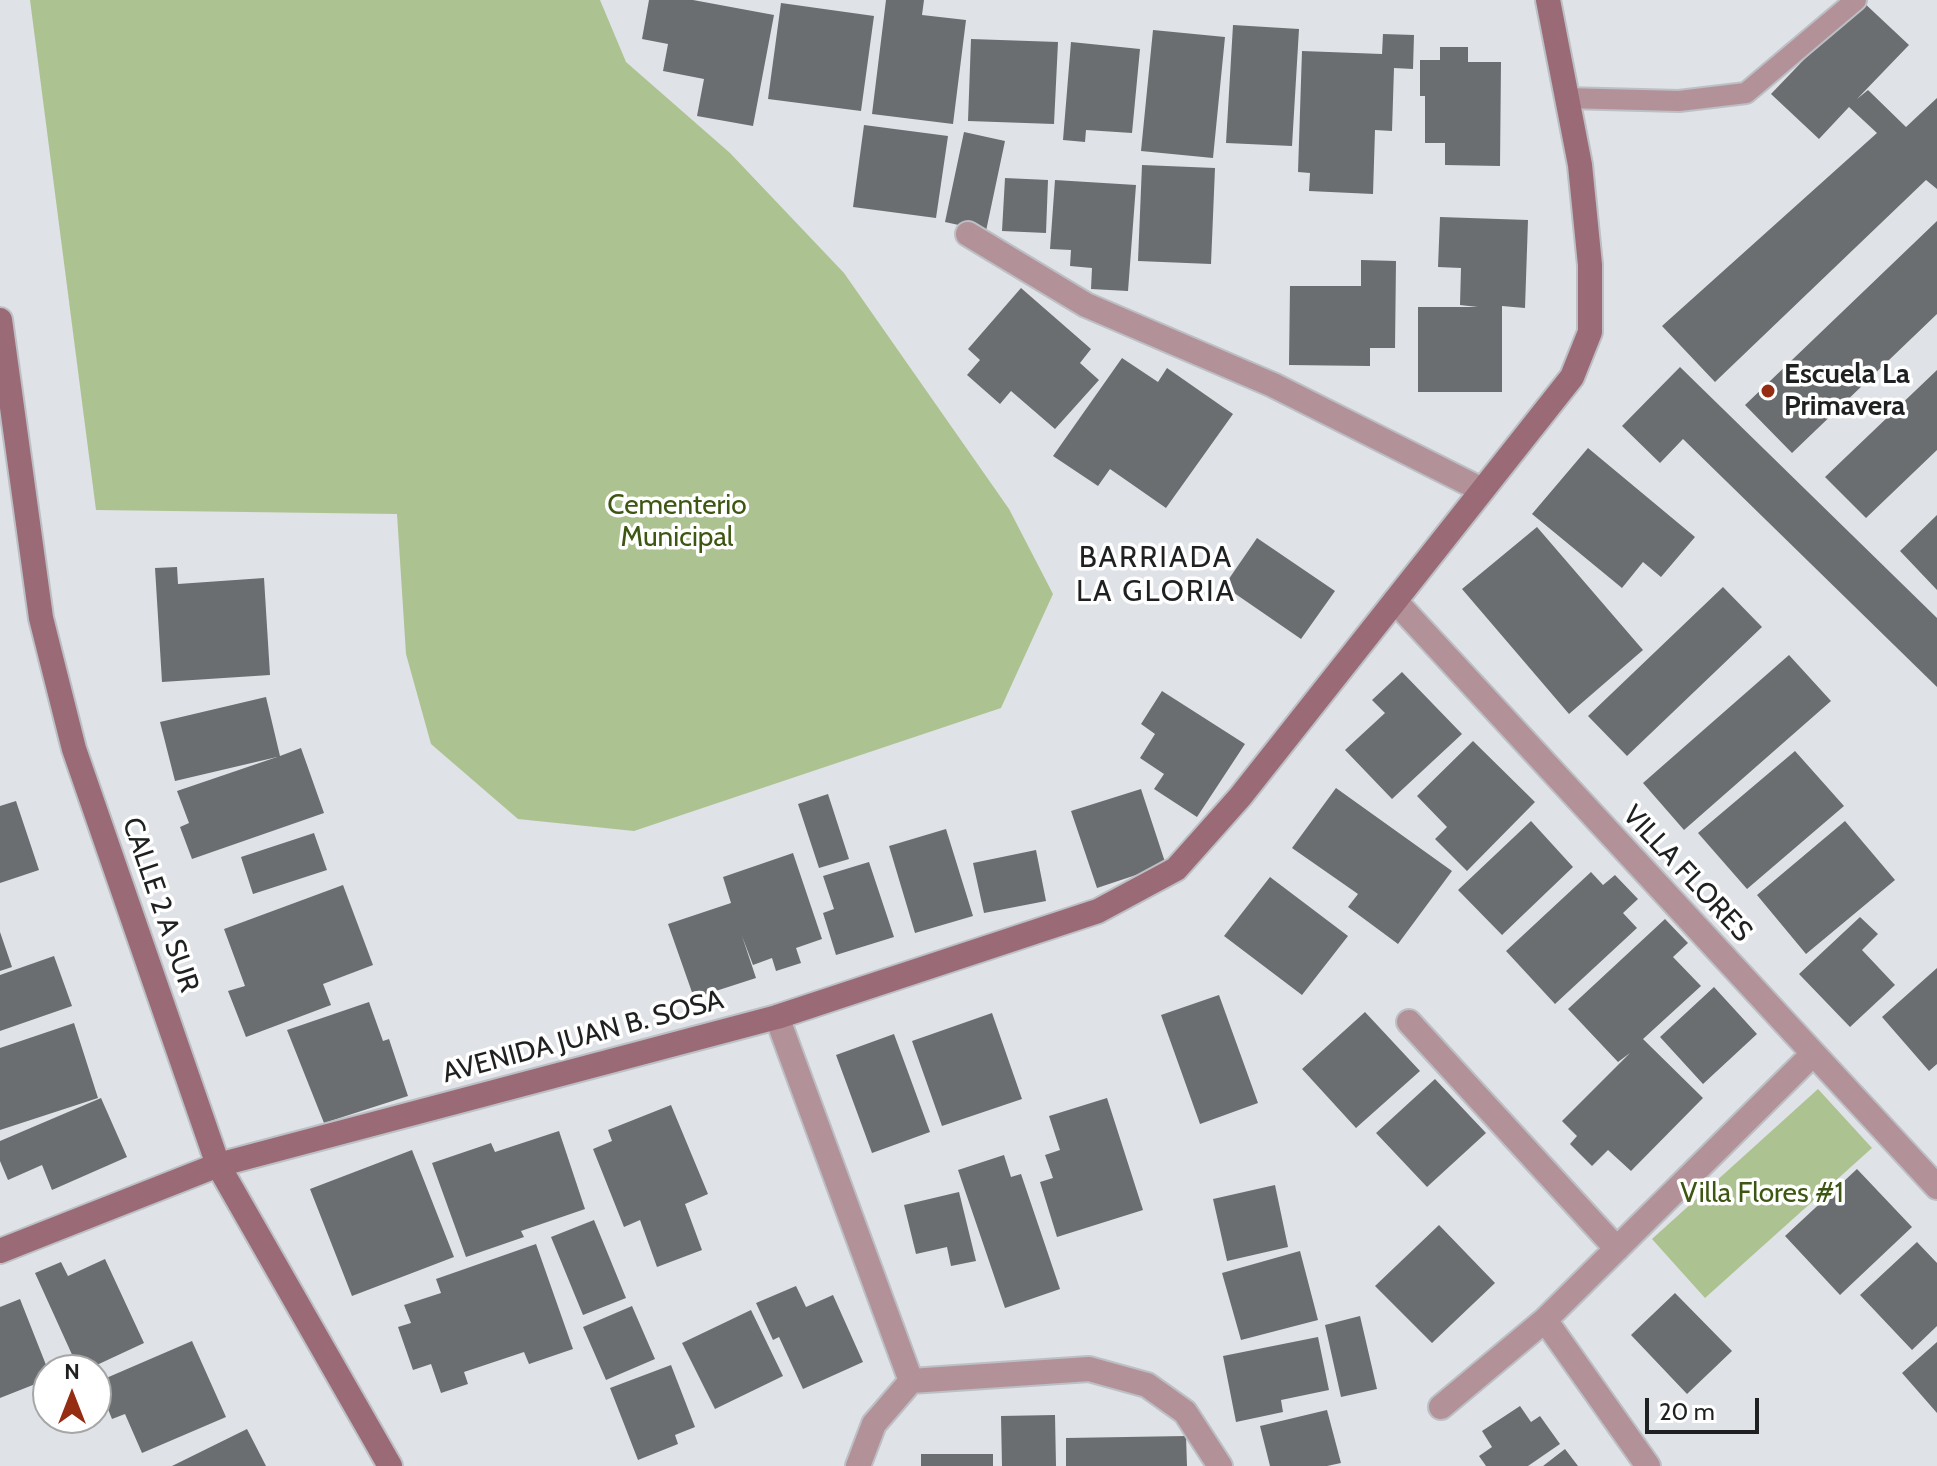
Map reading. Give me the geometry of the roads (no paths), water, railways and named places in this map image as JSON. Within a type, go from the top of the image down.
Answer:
[{"type":"street","points":[[1395,601],[1572,377],[1590,332],[1590,265],[1580,165],[1548,0]]},
{"type":"street","points":[[968,234],[1086,305],[1273,385],[1482,490]]},
{"type":"street","name":"CALLE 2 A SUR","points":[[0,320],[41,618],[74,749],[218,1165],[390,1466]]},
{"type":"street","name":"AVENIDA JUAN B. SOSA","points":[[0,1251],[218,1165],[777,1017],[1098,911],[1176,869],[1240,797],[1395,601]]},
{"type":"street","name":"VILLA FLORES","points":[[1395,601],[1937,1187]]},
{"type":"street","points":[[777,1017],[911,1381]]},
{"type":"street","points":[[1409,1022],[1617,1249]]},
{"type":"street","points":[[1441,1407],[1545,1320],[1812,1055]]},
{"type":"street","points":[[1545,1320],[1648,1466]]},
{"type":"street","points":[[858,1466],[874,1424],[911,1381],[1089,1369],[1147,1385],[1185,1412],[1220,1466]]},
{"type":"lane","points":[[1566,98],[1679,101],[1746,93],[1856,0]]},
{"type":"place","name":"Escuela La Primavera","points":[[1768,391]]},
{"type":"district","name":"BARRIADA LA GLORIA","points":[[1156,575]]},
{"type":"park label","name":"Cementerio Municipal","points":[[677,522]]},
{"type":"park label","name":"Villa Flores #1","points":[[1762,1194]]}]
